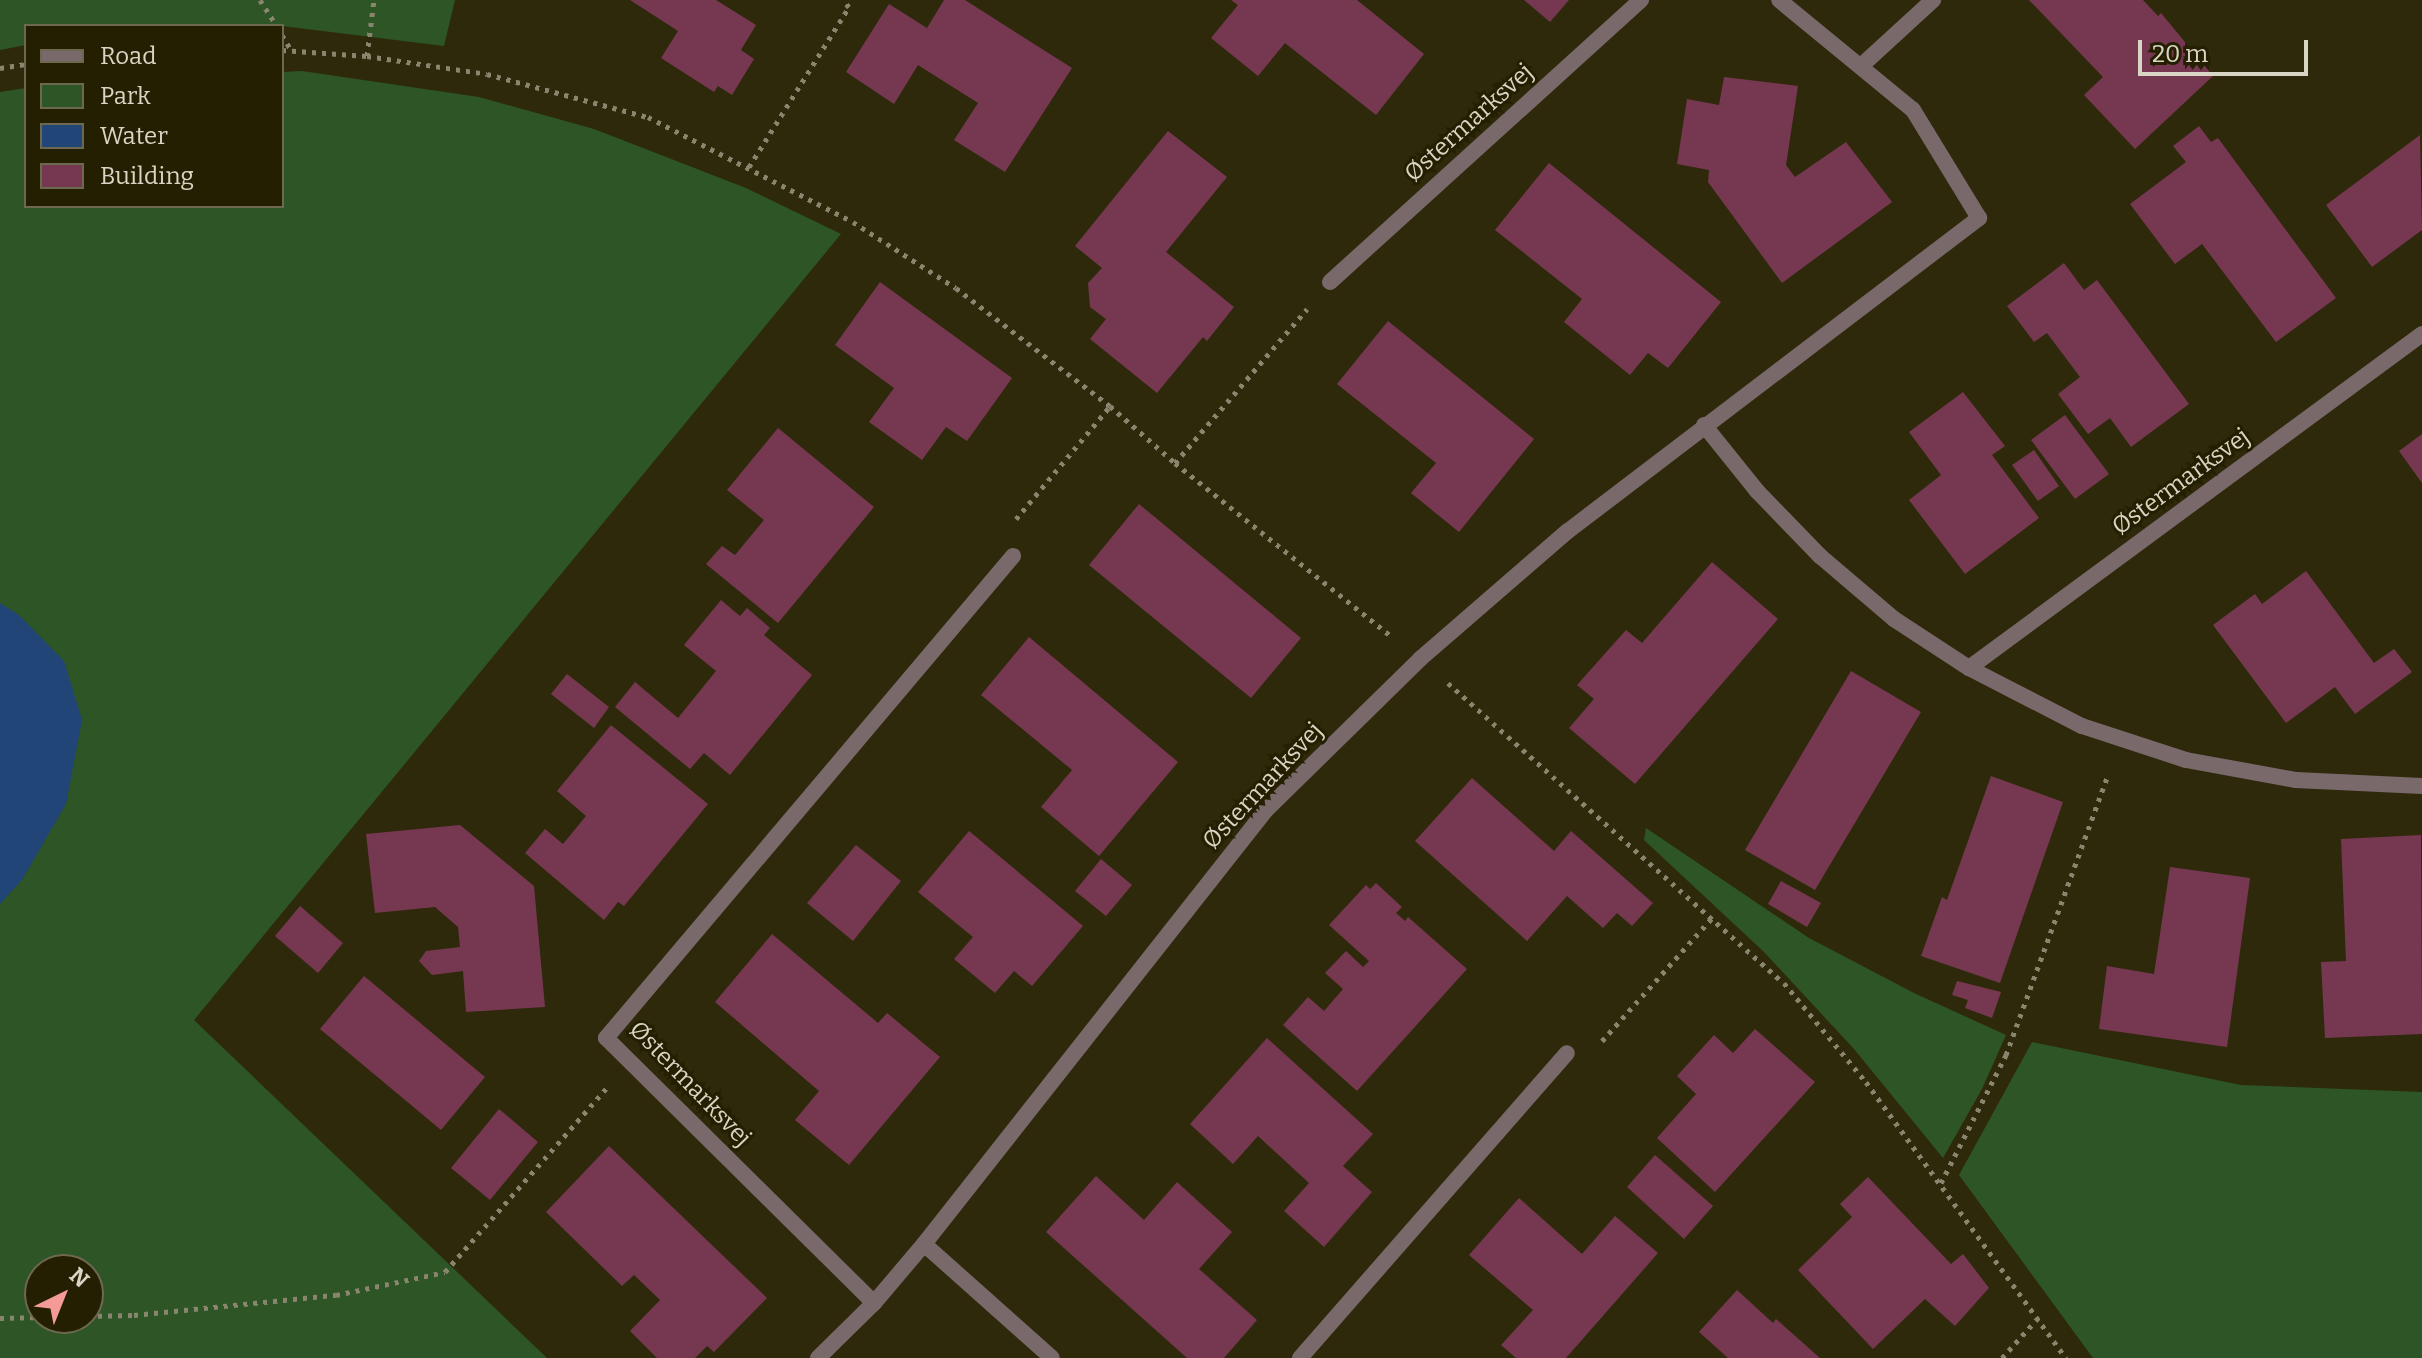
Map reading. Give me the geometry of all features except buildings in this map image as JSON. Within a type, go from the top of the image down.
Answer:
[{"type":"street","name":"Østermarksvej","points":[[1330,282],[1641,0]]},
{"type":"street","name":"Østermarksvej","points":[[818,1358],[874,1303],[924,1244],[1266,810],[1420,659],[1568,531],[1979,218],[1913,110],[1779,0]]},
{"type":"street","points":[[1861,66],[1933,0]]},
{"type":"street","name":"Østermarksvej","points":[[1969,668],[2422,334]]},
{"type":"street","points":[[1704,425],[1757,491],[1820,556],[1894,619],[1969,668],[2082,726],[2186,760],[2296,780],[2422,786]]},
{"type":"street","name":"Østermarksvej","points":[[874,1303],[606,1038],[1013,556]]},
{"type":"street","points":[[1300,1358],[1567,1053]]},
{"type":"street","points":[[924,1244],[1052,1358]]},
{"type":"path","points":[[260,0],[276,24]]},
{"type":"path","points":[[367,56],[374,0]]},
{"type":"path","points":[[749,167],[849,7],[843,0]]},
{"type":"path","points":[[284,38],[291,50]]},
{"type":"path","points":[[284,50],[367,56],[487,74],[648,117],[853,222],[956,288],[1110,406],[1175,463],[1420,659],[1784,983],[1866,1082],[2066,1358]]},
{"type":"path","points":[[0,68],[24,64]]},
{"type":"path","points":[[1175,463],[1330,282]]},
{"type":"path","points":[[1013,556],[998,541],[1110,406]]},
{"type":"path","points":[[1941,1183],[2006,1055],[2121,739]]},
{"type":"path","points":[[1567,1053],[1579,1067],[1713,917]]},
{"type":"path","points":[[104,1316],[336,1295],[445,1272],[630,1062]]},
{"type":"path","points":[[0,1318],[24,1317]]},
{"type":"path","points":[[2002,1358],[2038,1318]]},
{"type":"green space","points":[[0,0],[455,0],[444,46],[284,24],[24,24],[24,45],[0,50]]},
{"type":"green space","points":[[302,71],[479,97],[594,129],[746,188],[841,234],[194,1020],[547,1358],[0,1358],[0,92],[24,88],[24,208],[284,208],[284,72]]},
{"type":"green space","points":[[1646,828],[1809,938],[1914,993],[2006,1035],[1982,1089],[1943,1158],[1854,1049],[1764,952],[1644,840]]},
{"type":"green space","points":[[2032,1042],[2241,1085],[2422,1092],[2422,1358],[2093,1358],[1959,1175]]},
{"type":"water","points":[[0,603],[19,615],[64,661],[82,720],[66,804],[22,880],[0,904]]}]
